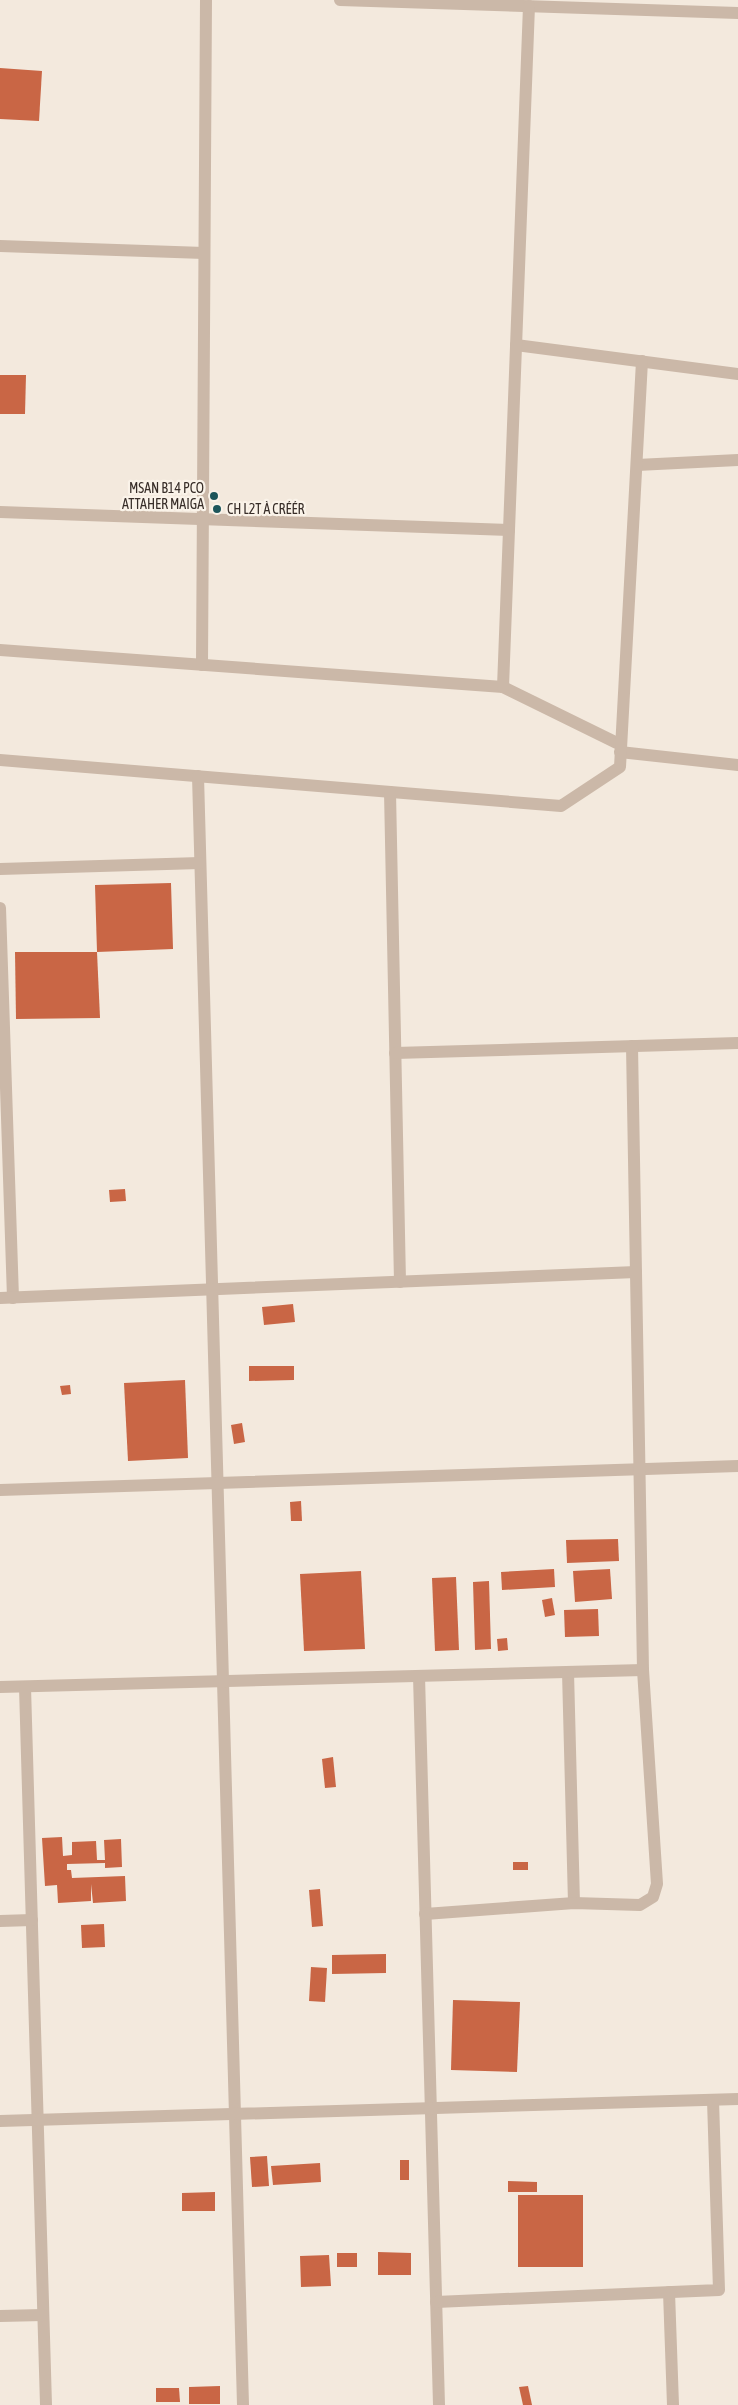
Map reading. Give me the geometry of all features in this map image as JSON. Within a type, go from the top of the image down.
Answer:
[{"type":"street","points":[[202,665],[206,0]]},
{"type":"street","points":[[340,0],[738,13]]},
{"type":"street","points":[[503,687],[529,6]]},
{"type":"street","points":[[0,246],[204,253]]},
{"type":"street","points":[[516,344],[738,374]]},
{"type":"street","points":[[0,760],[561,806],[620,767],[642,361]]},
{"type":"street","points":[[637,465],[738,460]]},
{"type":"street","points":[[0,512],[509,530]]},
{"type":"street","points":[[0,650],[503,687],[621,748],[738,765]]},
{"type":"street","points":[[198,776],[243,2405]]},
{"type":"street","points":[[390,792],[400,1282]]},
{"type":"street","points":[[0,869],[200,863]]},
{"type":"street","points":[[0,908],[6,1298],[636,1272]]},
{"type":"street","points":[[395,1053],[738,1043]]},
{"type":"street","points":[[425,1914],[574,1903],[640,1905],[654,1897],[657,1884],[643,1670],[632,1046]]},
{"type":"street","points":[[0,1490],[738,1466]]},
{"type":"street","points":[[0,1687],[643,1670]]},
{"type":"street","points":[[568,1672],[574,1903]]},
{"type":"street","points":[[419,1676],[439,2405]]},
{"type":"street","points":[[24,1686],[46,2405]]},
{"type":"street","points":[[0,1921],[32,1920]]},
{"type":"street","points":[[0,2121],[738,2099]]},
{"type":"street","points":[[436,2302],[719,2290],[713,2100]]},
{"type":"street","points":[[669,2292],[673,2405]]},
{"type":"street","points":[[0,2316],[43,2315]]},
{"type":"building","points":[[0,68],[42,71],[39,121],[0,119]]},
{"type":"building","points":[[0,375],[26,375],[25,414],[0,414]]},
{"type":"building","points":[[171,883],[173,949],[97,952],[95,885]]},
{"type":"building","points":[[15,952],[97,952],[100,1018],[16,1019]]},
{"type":"building","points":[[125,1189],[126,1201],[110,1202],[109,1190]]},
{"type":"building","points":[[293,1304],[295,1322],[264,1325],[262,1307]]},
{"type":"building","points":[[249,1366],[294,1366],[294,1380],[249,1381]]},
{"type":"building","points":[[185,1380],[188,1458],[128,1461],[124,1383]]},
{"type":"building","points":[[70,1385],[71,1394],[62,1395],[60,1386]]},
{"type":"building","points":[[242,1423],[245,1442],[234,1444],[231,1425]]},
{"type":"building","points":[[301,1501],[302,1521],[291,1521],[290,1502]]},
{"type":"building","points":[[618,1539],[619,1561],[567,1563],[566,1540]]},
{"type":"building","points":[[554,1569],[555,1587],[502,1590],[501,1572]]},
{"type":"building","points":[[610,1569],[612,1599],[575,1602],[573,1571]]},
{"type":"building","points":[[361,1571],[365,1649],[304,1651],[300,1574]]},
{"type":"building","points":[[456,1577],[459,1650],[435,1651],[432,1578]]},
{"type":"building","points":[[489,1581],[491,1649],[475,1650],[473,1582]]},
{"type":"building","points":[[552,1598],[555,1615],[545,1617],[542,1600]]},
{"type":"building","points":[[598,1609],[599,1636],[565,1637],[564,1610]]},
{"type":"building","points":[[507,1638],[508,1650],[498,1651],[497,1639]]},
{"type":"building","points":[[333,1757],[336,1787],[325,1788],[322,1759]]},
{"type":"building","points":[[62,1837],[63,1856],[72,1855],[72,1842],[96,1841],[97,1860],[105,1860],[104,1840],[121,1839],[122,1867],[105,1868],[105,1863],[67,1864],[67,1870],[71,1870],[72,1878],[125,1876],[126,1901],[93,1903],[91,1884],[91,1901],[58,1903],[57,1885],[45,1886],[42,1838]]},
{"type":"building","points":[[513,1862],[528,1862],[528,1870],[513,1870]]},
{"type":"building","points":[[320,1889],[323,1926],[312,1927],[309,1890]]},
{"type":"building","points":[[104,1924],[105,1947],[82,1948],[81,1925]]},
{"type":"building","points":[[386,1954],[386,1973],[332,1974],[332,1955]]},
{"type":"building","points":[[311,1967],[327,1968],[325,2002],[309,2001]]},
{"type":"building","points":[[453,2000],[520,2002],[517,2072],[451,2070]]},
{"type":"building","points":[[267,2156],[269,2186],[252,2187],[250,2157]]},
{"type":"building","points":[[400,2160],[409,2160],[409,2180],[400,2180]]},
{"type":"building","points":[[320,2163],[321,2182],[273,2185],[271,2166]]},
{"type":"building","points":[[508,2181],[537,2182],[537,2192],[508,2192]]},
{"type":"building","points":[[215,2192],[215,2211],[182,2211],[182,2193]]},
{"type":"building","points":[[518,2195],[583,2195],[583,2267],[518,2267]]},
{"type":"building","points":[[378,2252],[411,2253],[411,2275],[378,2275]]},
{"type":"building","points":[[337,2253],[357,2253],[357,2267],[337,2267]]},
{"type":"building","points":[[329,2255],[331,2286],[301,2287],[300,2256]]},
{"type":"building","points":[[220,2386],[220,2404],[189,2404],[189,2387]]},
{"type":"building","points":[[528,2386],[532,2405],[523,2405],[519,2387]]},
{"type":"building","points":[[156,2388],[179,2388],[180,2402],[156,2402]]},
{"type":"place","name":"MSAN B14 PCO ATTAHER MAIGA","points":[[214,496]]},
{"type":"place","name":"CH L2T À CRÉÉR","points":[[217,509]]}]
